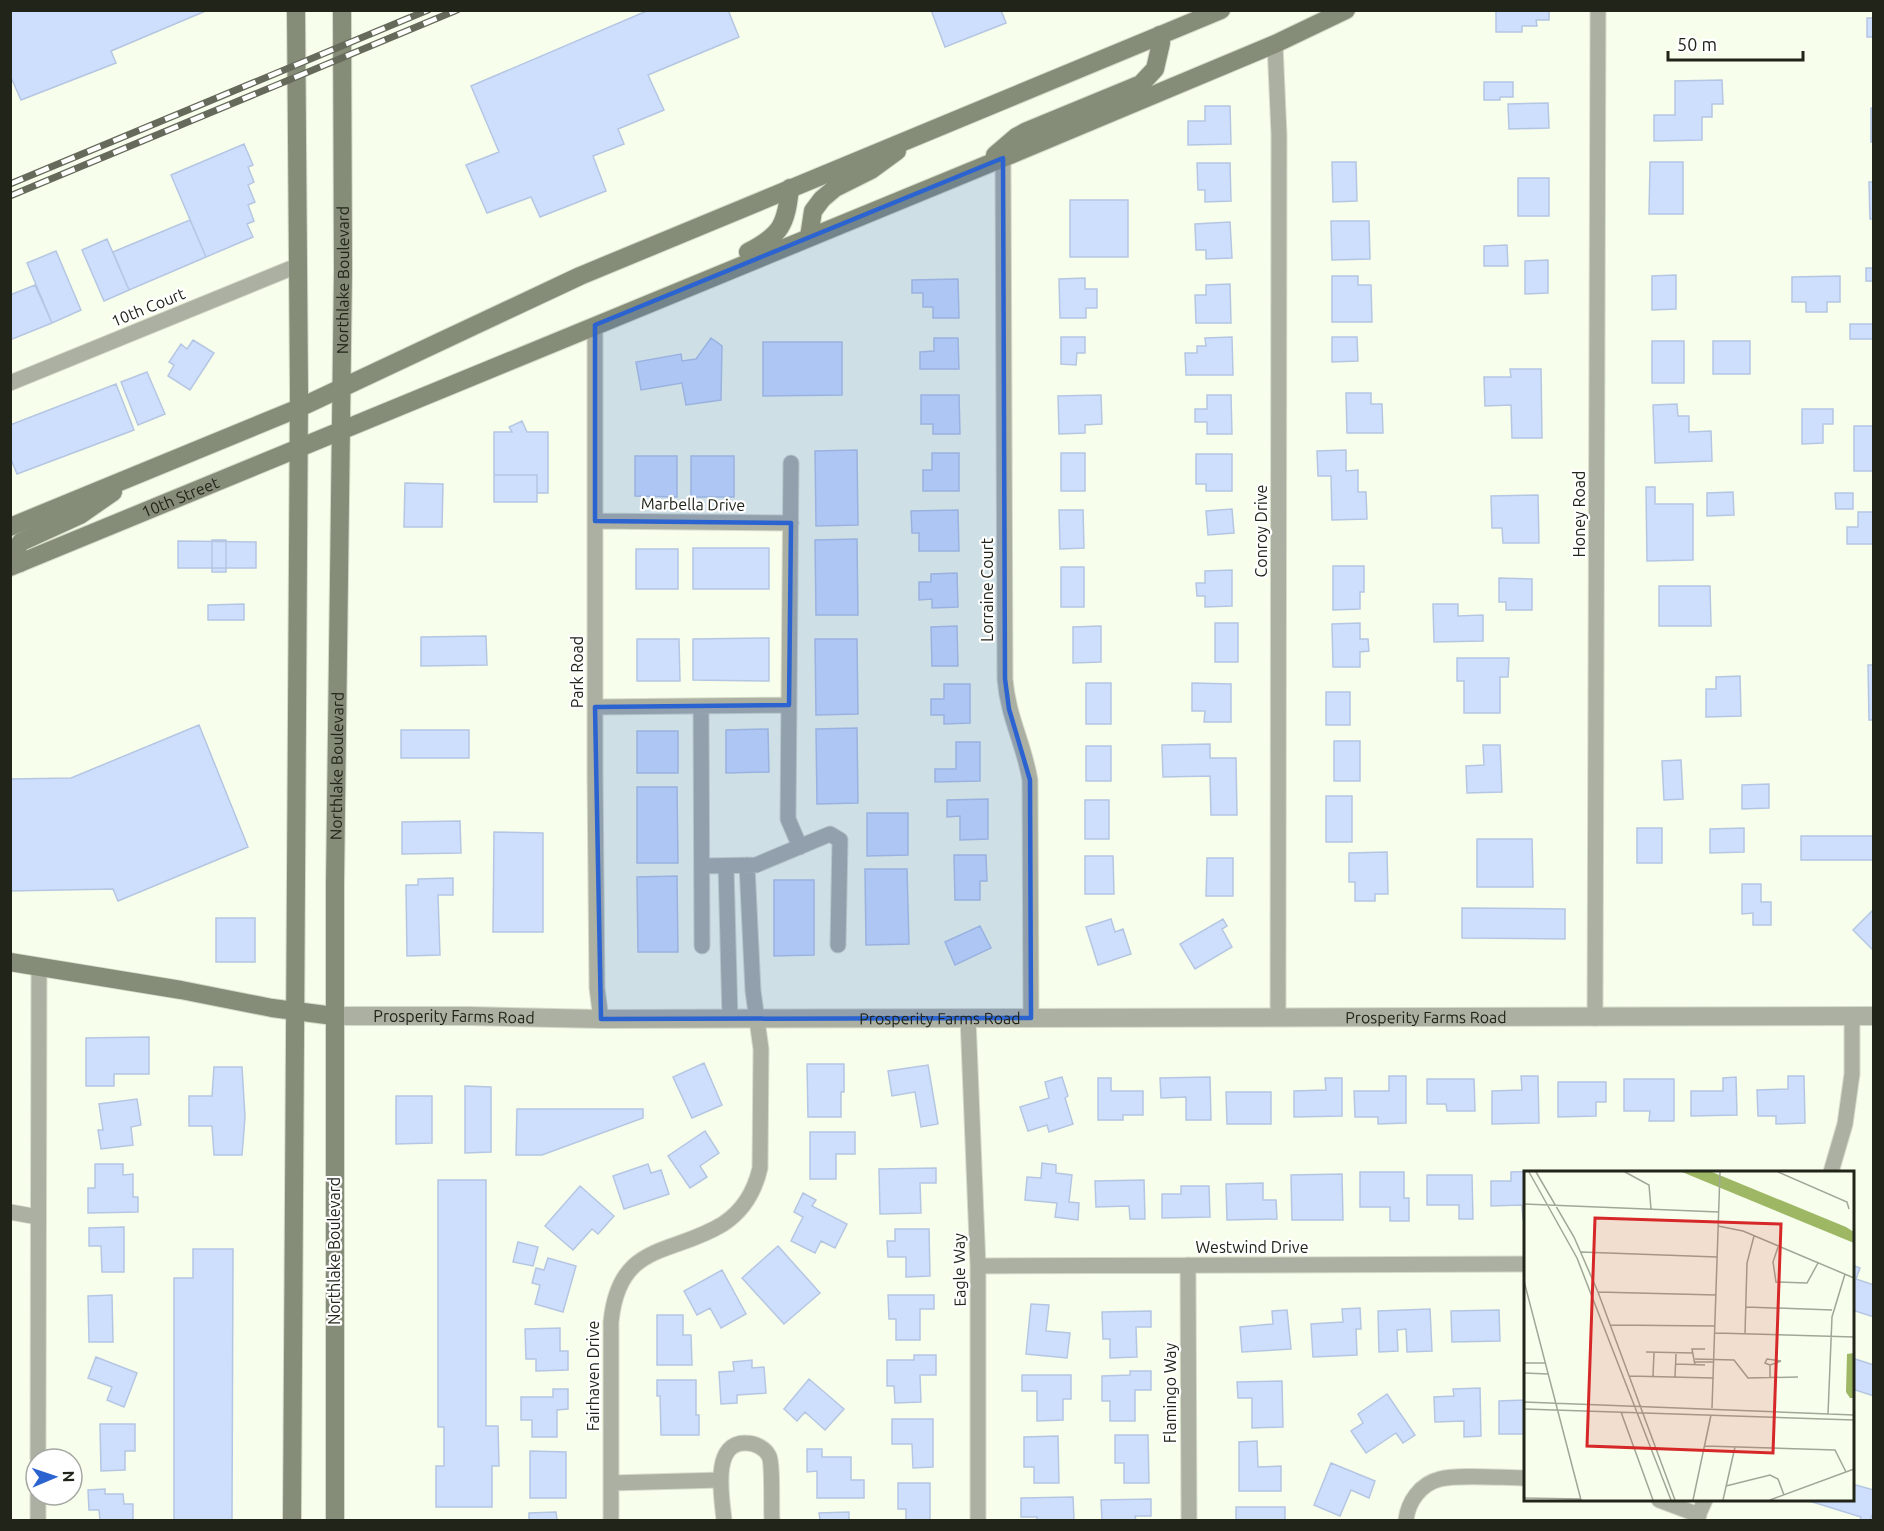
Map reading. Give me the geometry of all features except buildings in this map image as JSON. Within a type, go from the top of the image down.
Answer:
[{"type":"main road","points":[[292,1521],[299,408],[296,10]]},
{"type":"main road","name":"Northlake Boulevard","points":[[335,1521],[334,1016],[343,270],[342,10]]},
{"type":"main road","points":[[809,237],[813,211],[822,199],[835,189],[871,170],[920,134],[1221,10]]},
{"type":"main road","points":[[680,290],[1275,44],[1346,10]]},
{"type":"main road","points":[[982,166],[1016,137],[1027,131],[1141,84],[1155,69],[1161,43],[1160,35]]},
{"type":"main road","name":"10th Street","points":[[10,527],[299,408],[580,276],[920,134]]},
{"type":"main road","points":[[680,290],[774,237],[788,211],[790,188]]},
{"type":"main road","name":"10th Street","points":[[130,478],[106,498],[80,515],[21,542],[15,551],[15,565],[298,450],[680,290]]},
{"type":"main road","name":"Prosperity Farms Road","points":[[10,962],[181,990],[272,1008],[334,1016]]},
{"type":"street","name":"Honey Road","points":[[1595,1018],[1598,10]]},
{"type":"street","name":"Conroy Drive","points":[[1275,44],[1279,135],[1278,1018]]},
{"type":"street","name":"Lorraine Court","points":[[1003,158],[1005,679],[1009,709],[1030,780],[1031,1018]]},
{"type":"street","name":"10th Court","points":[[10,383],[299,265]]},
{"type":"street","name":"Park Road","points":[[595,325],[597,988],[601,1019]]},
{"type":"street","points":[[791,463],[788,819],[800,847]]},
{"type":"street","name":"Marbella Drive","points":[[595,521],[791,523]]},
{"type":"street","points":[[595,707],[789,705]]},
{"type":"street","points":[[701,706],[702,946]]},
{"type":"street","points":[[702,866],[756,865],[830,834],[840,840],[838,945]]},
{"type":"street","points":[[747,865],[753,991],[757,1019]]},
{"type":"street","points":[[726,866],[730,1018]]},
{"type":"street","points":[[38,1447],[39,967]]},
{"type":"street","name":"Prosperity Farms Road","points":[[334,1016],[601,1019],[1874,1016]]},
{"type":"street","points":[[1832,1171],[1845,1124],[1851,1084],[1852,1016]]},
{"type":"street","name":"Eagle Way","points":[[968,1018],[978,1266],[978,1521]]},
{"type":"street","name":"Fairhaven Drive","points":[[611,1521],[611,1322],[616,1295],[629,1271],[650,1253],[711,1230],[735,1214],[757,1182],[762,1154],[761,1049],[757,1019]]},
{"type":"street","points":[[10,1212],[38,1217]]},
{"type":"street","name":"Westwind Drive","points":[[978,1266],[1524,1264]]},
{"type":"street","name":"Flamingo Way","points":[[1188,1265],[1189,1521]]},
{"type":"street","points":[[724,1521],[721,1466],[727,1451],[736,1443],[761,1446],[770,1457],[772,1521]]},
{"type":"street","points":[[1406,1521],[1409,1505],[1416,1493],[1438,1479],[1452,1477],[1524,1478]]},
{"type":"street","points":[[611,1483],[722,1480]]},
{"type":"street","points":[[1661,1501],[1697,1518],[1705,1501]]},
{"type":"highlighted area","points":[[1003,158],[1005,679],[1009,709],[1030,780],[1031,1018],[601,1019],[595,707],[789,705],[791,523],[595,521],[595,325]]},
{"type":"railway","points":[[10,184],[428,10]]},
{"type":"railway","points":[[10,196],[457,10]]}]
